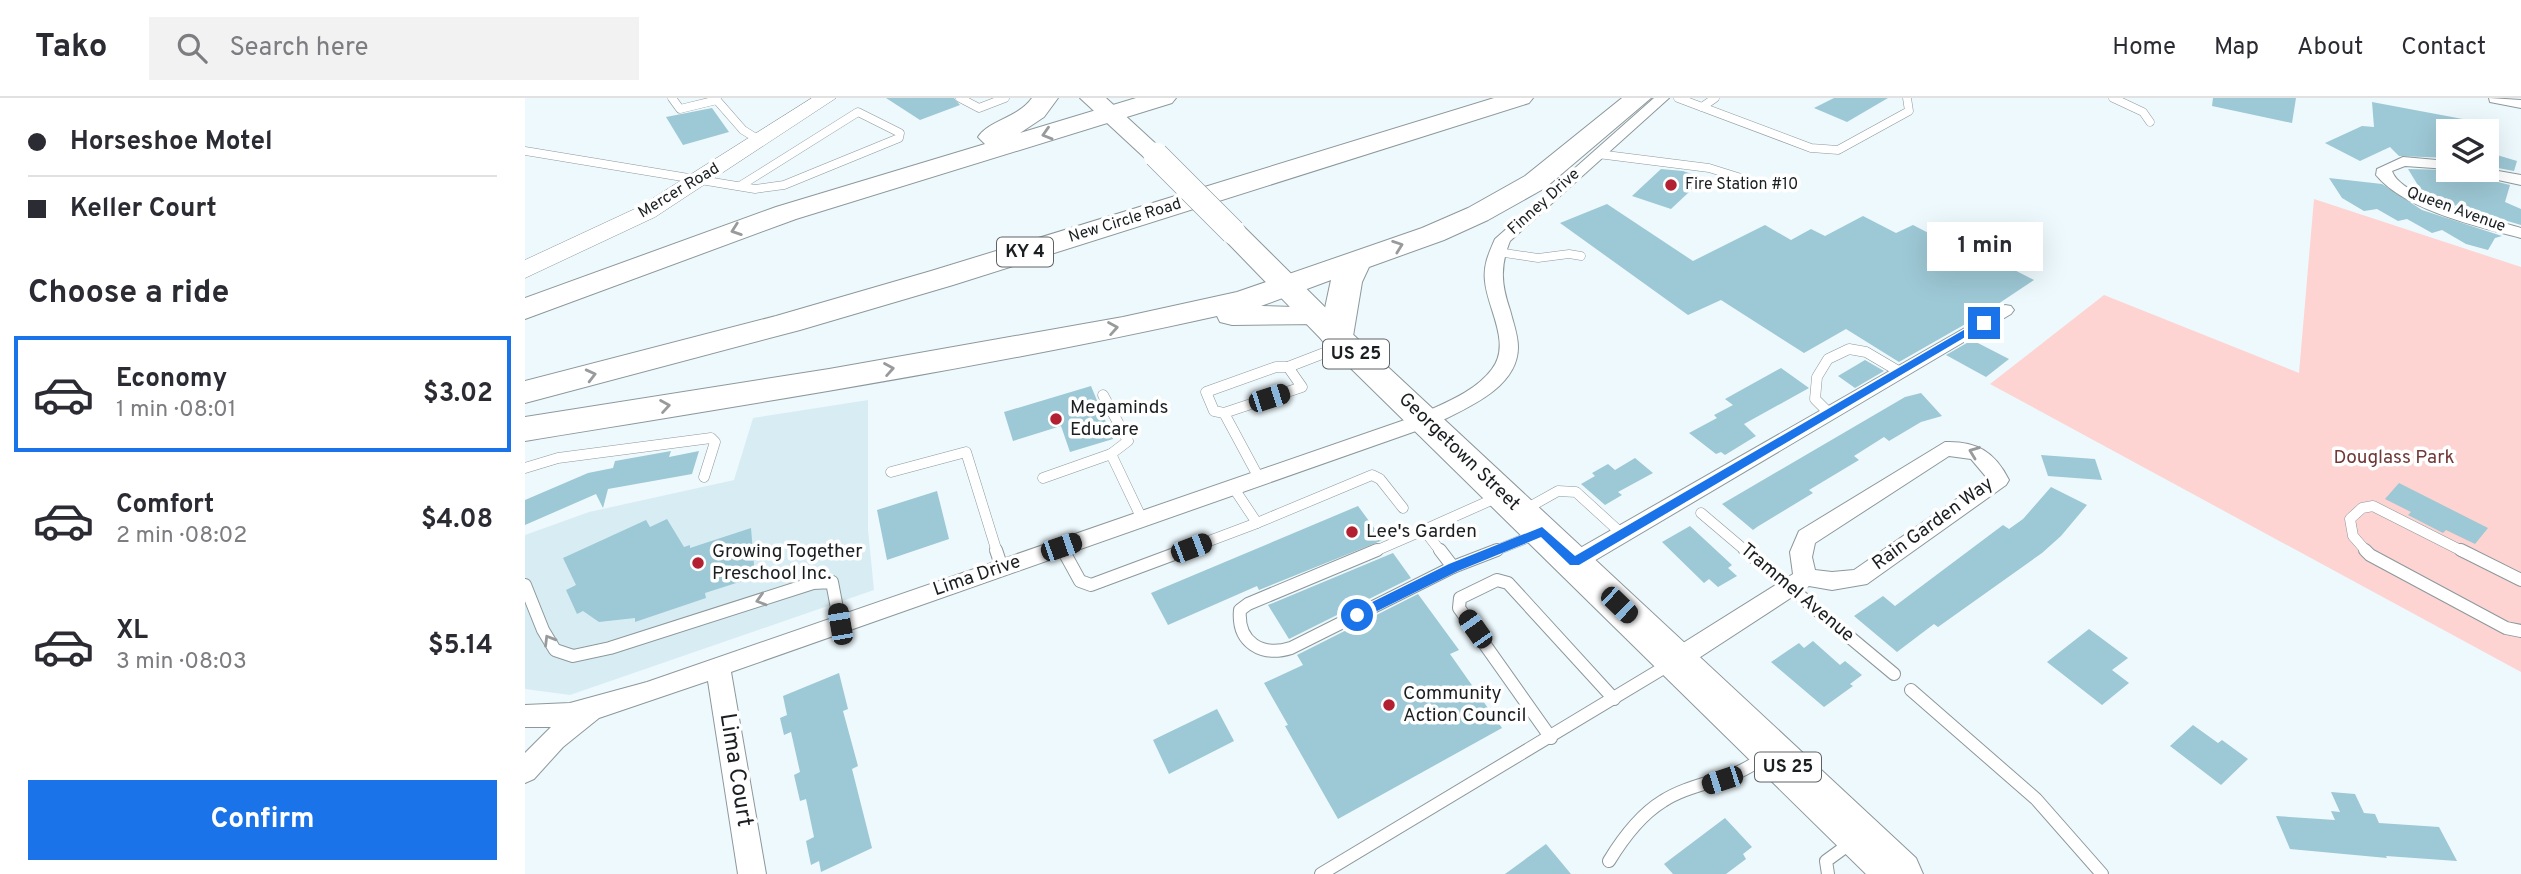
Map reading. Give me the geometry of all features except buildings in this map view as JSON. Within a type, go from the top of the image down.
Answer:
[{"type":"highway","points":[[525,309],[992,137],[1022,122],[1042,105],[1045,98]]},
{"type":"highway","points":[[786,213],[1102,106],[1163,98]]},
{"type":"highway","name":"New Circle Road","points":[[525,369],[834,289],[1469,98]]},
{"type":"highway","name":"New Circle Road","points":[[525,392],[775,327],[942,278],[1520,98]]},
{"type":"highway","points":[[525,429],[829,380],[1188,314],[1246,300],[1433,234],[1511,197],[1556,166],[1639,98]]},
{"type":"highway","points":[[1188,314],[1332,332],[1346,282],[1356,261]]},
{"type":"main road","name":"Georgetown Street","points":[[1102,106],[1156,155],[1332,332],[1899,874]]},
{"type":"street","name":"Mercer Road","points":[[525,270],[620,226],[701,179],[826,98]]},
{"type":"street","name":"Finney Drive","points":[[1426,420],[1477,393],[1504,368],[1509,343],[1493,270],[1503,239],[1662,98]]},
{"type":"street","points":[[2495,99],[2521,104]]},
{"type":"street","name":"Queen Avenue","points":[[2436,164],[2403,161],[2385,169],[2384,175],[2389,183],[2415,197],[2521,233]]},
{"type":"street","points":[[2499,175],[2521,180]]},
{"type":"street","points":[[1574,562],[2005,310]]},
{"type":"street","name":"Lima Drive","points":[[525,716],[555,716],[606,704],[1426,420]]},
{"type":"street","name":"Rain Garden Way","points":[[1945,449],[1971,449],[1984,456],[1993,466],[1999,480],[1859,578],[1799,583],[1801,546],[1807,537],[1945,449]]},
{"type":"street","points":[[1676,660],[1799,583]]},
{"type":"street","name":"Lima Court","points":[[718,667],[752,874]]},
{"type":"street","points":[[525,771],[566,728],[606,704]]},
{"type":"lane","points":[[672,98],[680,109],[716,99],[743,130],[759,140]]},
{"type":"lane","points":[[963,99],[978,98]]},
{"type":"lane","points":[[963,99],[979,108],[1005,98]]},
{"type":"lane","points":[[1678,98],[1811,148],[1838,150],[1909,111],[1907,98]]},
{"type":"lane","points":[[1702,107],[1715,98]]},
{"type":"lane","points":[[2113,98],[2143,112],[2150,122]]},
{"type":"lane","points":[[525,151],[755,189],[783,185],[899,138],[900,133],[858,112],[740,186]]},
{"type":"lane","points":[[1598,154],[1709,168],[1741,178]]},
{"type":"lane","points":[[1497,252],[1538,258],[1569,254],[1581,256]]},
{"type":"lane","points":[[1288,367],[1301,387],[1268,394],[1224,413],[1214,411],[1206,392],[1235,384],[1276,367],[1288,367],[1332,332]]},
{"type":"lane","points":[[1829,413],[1815,399],[1817,377],[1828,359],[1849,349],[1866,352],[1900,372]]},
{"type":"lane","points":[[1043,478],[1111,454],[1128,441],[1103,395]]},
{"type":"lane","points":[[1224,413],[1259,478]]},
{"type":"lane","points":[[525,468],[558,458],[711,438],[715,442],[704,477]]},
{"type":"lane","points":[[891,472],[965,452],[1002,568]]},
{"type":"lane","points":[[1111,454],[1142,519]]},
{"type":"lane","points":[[1061,547],[1080,582],[1091,585],[1257,523],[1372,475],[1380,479],[1403,508]]},
{"type":"lane","points":[[1233,487],[1257,523]]},
{"type":"lane","points":[[1522,513],[1424,530],[1248,604],[1240,610],[1243,630],[1254,647],[1271,653],[1291,648],[1453,567],[1522,513],[1558,491],[1576,492],[1622,534]]},
{"type":"lane","points":[[2521,580],[2373,506],[2362,508],[2350,519],[2353,536],[2370,555],[2506,628],[2521,631]]},
{"type":"lane","name":"Trammel Avenue","points":[[1701,513],[1799,583],[1894,674]]},
{"type":"lane","points":[[1424,530],[1453,567]]},
{"type":"lane","points":[[1551,738],[1459,608],[1460,598],[1497,580],[1508,583],[1614,699]]},
{"type":"lane","points":[[525,585],[543,630],[555,650],[573,656],[610,648],[813,583],[832,582],[840,624]]},
{"type":"lane","points":[[1321,874],[1551,738],[1676,660]]},
{"type":"lane","points":[[1911,690],[2021,783],[2075,836],[2102,874]]},
{"type":"lane","points":[[1609,861],[1625,835],[1664,800],[1750,768],[1771,751]]},
{"type":"lane","points":[[1828,874],[1826,861],[1860,836]]},
{"type":"shaded area","name":"Growing Together Preschool Inc.","points":[[868,400],[868,529],[874,590],[570,695],[525,689],[525,535],[589,512],[734,480],[753,418]]},
{"type":"green space","name":"Douglass Park","points":[[2314,199],[2521,267],[2521,672],[1990,384],[2104,295],[2299,373]]},
{"type":"place","name":"Fire Station #10","points":[[1671,185]]},
{"type":"place","name":"Megaminds Educare","points":[[1056,419]]},
{"type":"place","name":"Lee's Garden","points":[[1352,532]]},
{"type":"place","name":"Growing Together Preschool Inc.","points":[[698,563]]},
{"type":"place","name":"Community Action Council","points":[[1389,705]]},
{"type":"route","points":[[1357,615],[1453,567],[1542,532],[1574,562],[1984,323]]}]
